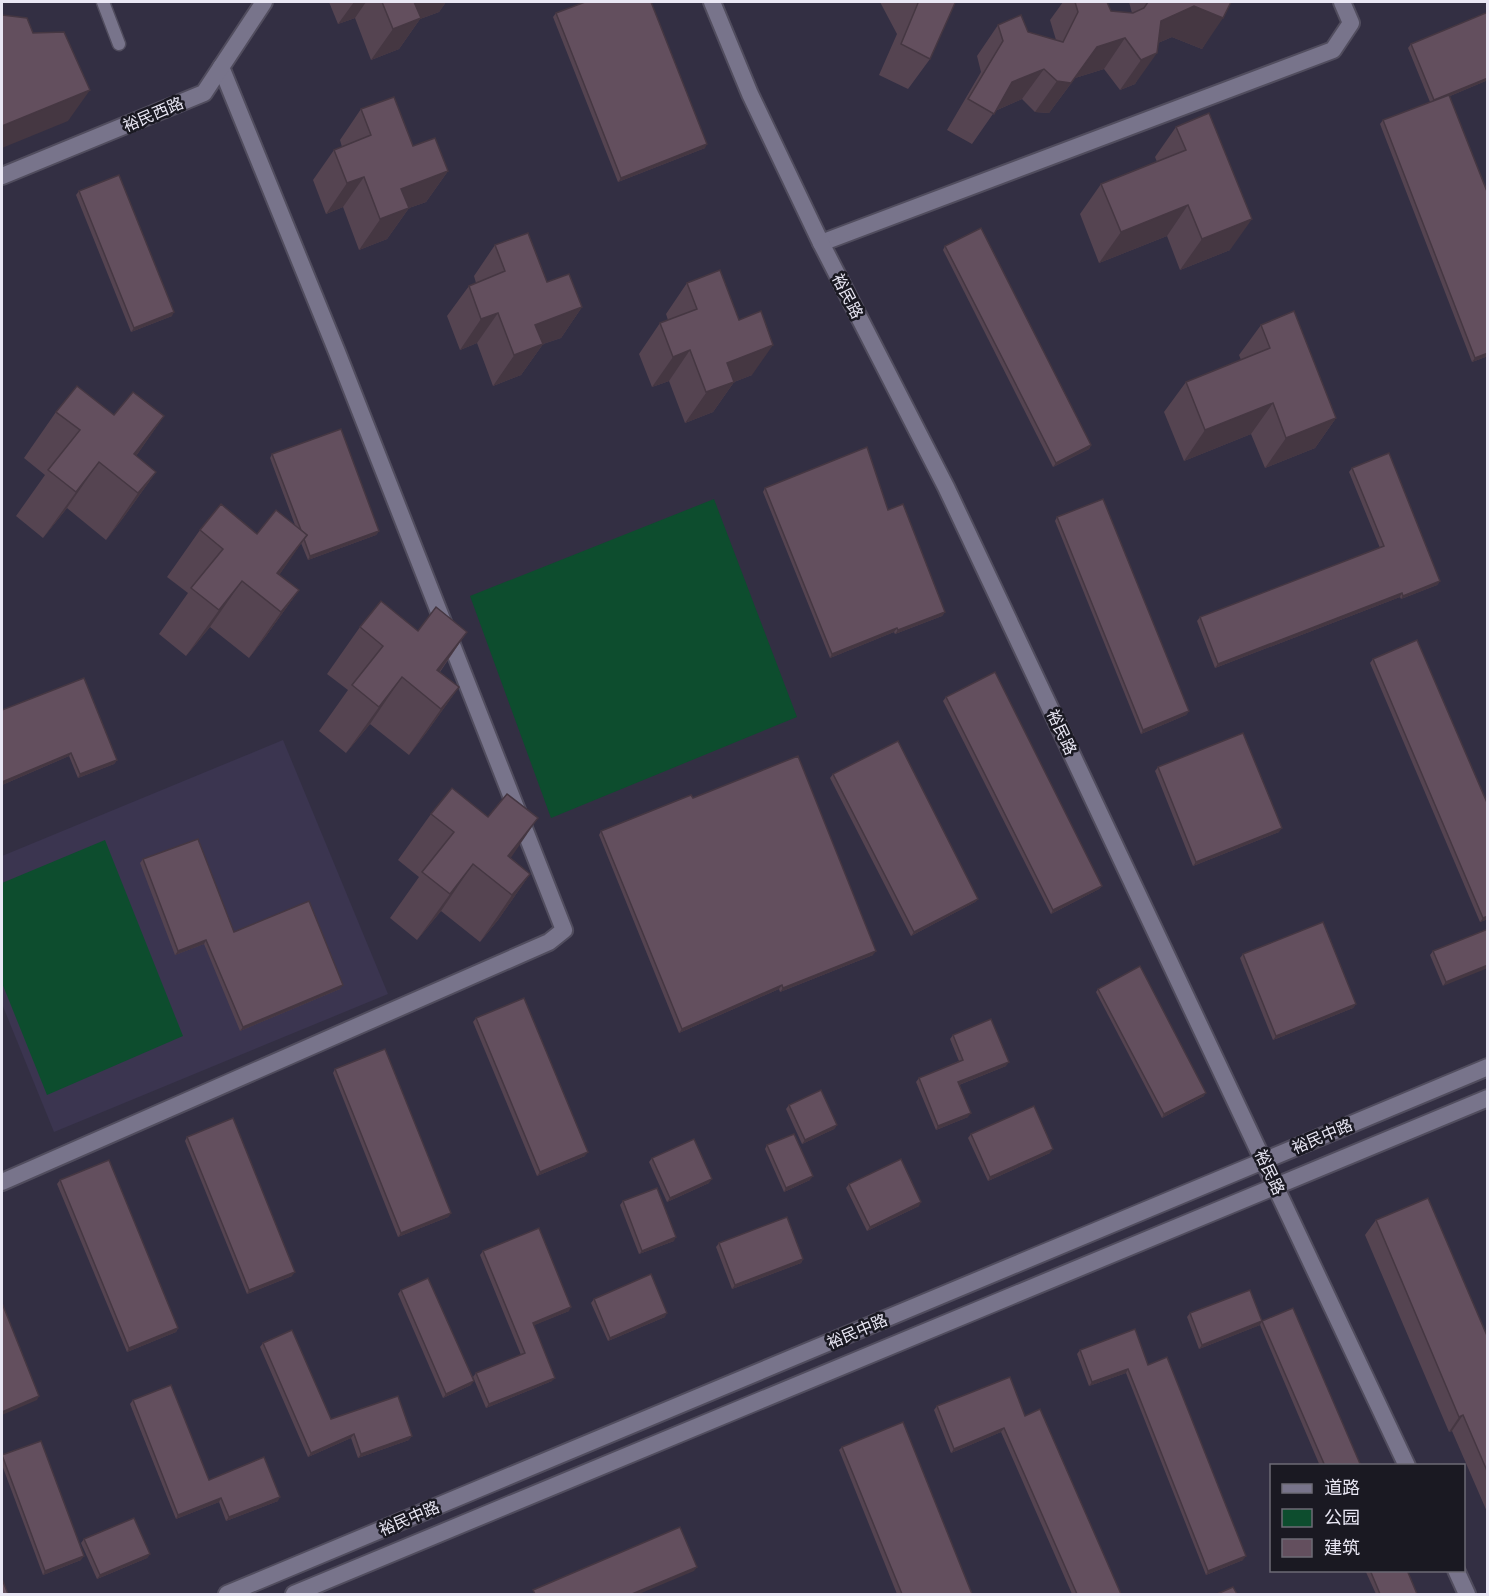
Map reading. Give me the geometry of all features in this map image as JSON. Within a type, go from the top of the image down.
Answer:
[{"type":"street","name":"裕民西路","points":[[2,176],[204,93],[264,2]]},
{"type":"street","name":"裕民路","points":[[712,2],[750,94],[821,243],[946,487],[1406,1464]]},
{"type":"street","points":[[821,243],[1333,50],[1351,23],[1342,2]]},
{"type":"street","points":[[2,1182],[549,942],[564,930],[337,352],[221,67]]},
{"type":"street","name":"裕民中路","points":[[227,1594],[1488,1067]]},
{"type":"street","name":"裕民中路","points":[[294,1594],[1488,1098]]},
{"type":"street","points":[[1457,1572],[1467,1594]]},
{"type":"lane","points":[[103,2],[118,44]]},
{"type":"shaded area","points":[[283,740],[388,994],[54,1132],[2,1004],[2,856]]},
{"type":"green space","points":[[714,499],[797,717],[551,818],[470,596]]},
{"type":"green space","points":[[105,840],[183,1036],[47,1095],[2,983],[2,883]]},
{"type":"building","points":[[382,2],[414,2],[421,18],[393,29]]},
{"type":"building","points":[[585,2],[651,2],[707,144],[621,178],[556,13]]},
{"type":"building","points":[[917,2],[955,3],[930,59],[901,44]]},
{"type":"building","points":[[1075,2],[1107,2],[1111,11],[1133,13],[1144,8],[1148,2],[1231,2],[1223,18],[1194,6],[1161,21],[1157,53],[1141,60],[1125,38],[1097,47],[1071,83],[1057,81],[1044,69],[1012,82],[994,114],[968,99],[1003,41],[998,25],[1021,15],[1028,32],[1063,42],[1078,12]]},
{"type":"building","points":[[1488,12],[1488,78],[1434,100],[1411,44]]},
{"type":"building","points":[[2,15],[27,18],[33,33],[64,32],[90,90],[2,126]]},
{"type":"building","points":[[1449,95],[1488,194],[1488,353],[1475,358],[1383,120]]},
{"type":"building","points":[[394,97],[413,146],[435,138],[448,171],[401,189],[409,208],[380,219],[364,177],[347,183],[334,150],[371,135],[361,109]]},
{"type":"building","points":[[1209,113],[1252,219],[1202,239],[1188,205],[1121,232],[1101,184],[1186,150],[1176,127]]},
{"type":"building","points":[[119,175],[174,312],[134,328],[79,191]]},
{"type":"building","points":[[981,228],[1091,445],[1056,463],[945,246]]},
{"type":"building","points":[[528,233],[547,282],[569,274],[582,307],[535,325],[543,344],[514,355],[498,313],[481,319],[469,286],[505,271],[495,245]]},
{"type":"building","points":[[720,270],[739,320],[761,311],[773,345],[727,363],[734,382],[706,392],[690,350],[673,357],[660,323],[697,309],[687,283]]},
{"type":"building","points":[[1294,311],[1336,418],[1286,438],[1273,403],[1205,430],[1186,382],[1270,348],[1261,325]]},
{"type":"building","points":[[77,386],[114,415],[133,392],[164,416],[134,454],[156,472],[138,493],[99,462],[76,492],[48,470],[80,430],[56,412]]},
{"type":"building","points":[[341,429],[379,531],[310,556],[304,539],[307,535],[301,530],[272,454]]},
{"type":"building","points":[[867,447],[888,510],[903,504],[945,612],[832,654],[765,488]]},
{"type":"building","points":[[1389,453],[1440,581],[1403,596],[1402,593],[1218,664],[1200,617],[1384,546],[1352,468]]},
{"type":"building","points":[[1103,499],[1189,711],[1143,730],[1057,517]]},
{"type":"building","points":[[221,504],[257,534],[276,510],[307,535],[277,573],[299,590],[281,612],[242,581],[219,610],[191,588],[223,549],[200,530]]},
{"type":"building","points":[[381,601],[418,631],[436,607],[467,632],[437,670],[459,687],[441,709],[402,677],[379,707],[352,685],[383,646],[360,627]]},
{"type":"building","points":[[1417,640],[1488,805],[1488,916],[1483,918],[1373,659]]},
{"type":"building","points":[[995,672],[1102,886],[1053,910],[946,697]]},
{"type":"building","points":[[84,678],[117,760],[80,774],[71,753],[2,782],[2,710]]},
{"type":"building","points":[[1243,733],[1282,828],[1196,862],[1158,767]]},
{"type":"building","points":[[898,741],[978,899],[914,932],[833,774]]},
{"type":"building","points":[[798,756],[876,951],[783,988],[782,985],[682,1029],[601,831],[691,795],[693,798]]},
{"type":"building","points":[[452,788],[488,817],[507,794],[538,818],[508,856],[530,874],[512,895],[473,864],[450,894],[422,872],[454,832],[431,814]]},
{"type":"building","points":[[198,839],[234,932],[309,901],[343,985],[243,1027],[206,940],[178,951],[143,859]]},
{"type":"building","points":[[1323,922],[1356,1004],[1276,1036],[1243,954]]},
{"type":"building","points":[[1488,929],[1488,965],[1446,982],[1433,951]]},
{"type":"building","points":[[1140,966],[1206,1093],[1164,1114],[1098,989]]},
{"type":"building","points":[[524,998],[588,1152],[540,1172],[476,1018]]},
{"type":"building","points":[[991,1019],[1009,1062],[958,1082],[971,1113],[938,1126],[919,1078],[963,1060],[953,1035]]},
{"type":"building","points":[[385,1049],[451,1213],[401,1233],[335,1069]]},
{"type":"building","points":[[821,1090],[837,1125],[805,1140],[789,1105]]},
{"type":"building","points":[[1034,1106],[1053,1149],[990,1177],[971,1134]]},
{"type":"building","points":[[233,1118],[295,1272],[249,1290],[187,1137]]},
{"type":"building","points":[[794,1134],[813,1176],[786,1188],[767,1145]]},
{"type":"building","points":[[694,1139],[712,1179],[670,1198],[652,1158]]},
{"type":"building","points":[[901,1159],[921,1202],[870,1227],[849,1184]]},
{"type":"building","points":[[109,1160],[178,1328],[129,1348],[60,1180]]},
{"type":"building","points":[[657,1188],[676,1237],[642,1251],[623,1201]]},
{"type":"building","points":[[1428,1198],[1488,1338],[1488,1473],[1463,1415],[1459,1417],[1376,1220]]},
{"type":"building","points":[[787,1217],[803,1259],[735,1285],[719,1243]]},
{"type":"building","points":[[539,1228],[571,1307],[533,1323],[555,1378],[489,1404],[476,1373],[525,1353],[483,1251]]},
{"type":"building","points":[[651,1274],[667,1313],[610,1338],[594,1299]]},
{"type":"building","points":[[428,1278],[474,1381],[446,1394],[401,1290]]},
{"type":"building","points":[[1250,1290],[1262,1321],[1202,1345],[1190,1313]]},
{"type":"building","points":[[2,1303],[39,1396],[2,1412]]},
{"type":"building","points":[[1293,1308],[1360,1464],[1324,1464],[1262,1321]]},
{"type":"building","points":[[1135,1329],[1148,1365],[1167,1357],[1246,1556],[1208,1571],[1128,1369],[1092,1382],[1080,1350]]},
{"type":"building","points":[[292,1330],[331,1419],[398,1396],[412,1436],[361,1454],[354,1434],[311,1453],[263,1343]]},
{"type":"building","points":[[1010,1377],[1025,1416],[1040,1409],[1121,1594],[1077,1594],[1004,1428],[954,1449],[937,1406]]},
{"type":"building","points":[[171,1385],[209,1480],[264,1457],[280,1497],[229,1517],[221,1498],[178,1515],[133,1400]]},
{"type":"building","points":[[903,1422],[972,1594],[902,1594],[842,1447]]},
{"type":"building","points":[[41,1441],[84,1556],[45,1571],[2,1455]]},
{"type":"building","points":[[134,1518],[150,1554],[100,1575],[84,1539]]},
{"type":"building","points":[[680,1527],[697,1567],[632,1594],[535,1594],[533,1590]]},
{"type":"building","points":[[1371,1572],[1408,1572],[1417,1594],[1380,1594]]},
{"type":"building","points":[[2,1579],[8,1594],[2,1594]]},
{"type":"building","points":[[1233,1587],[1237,1594],[1217,1594]]}]
